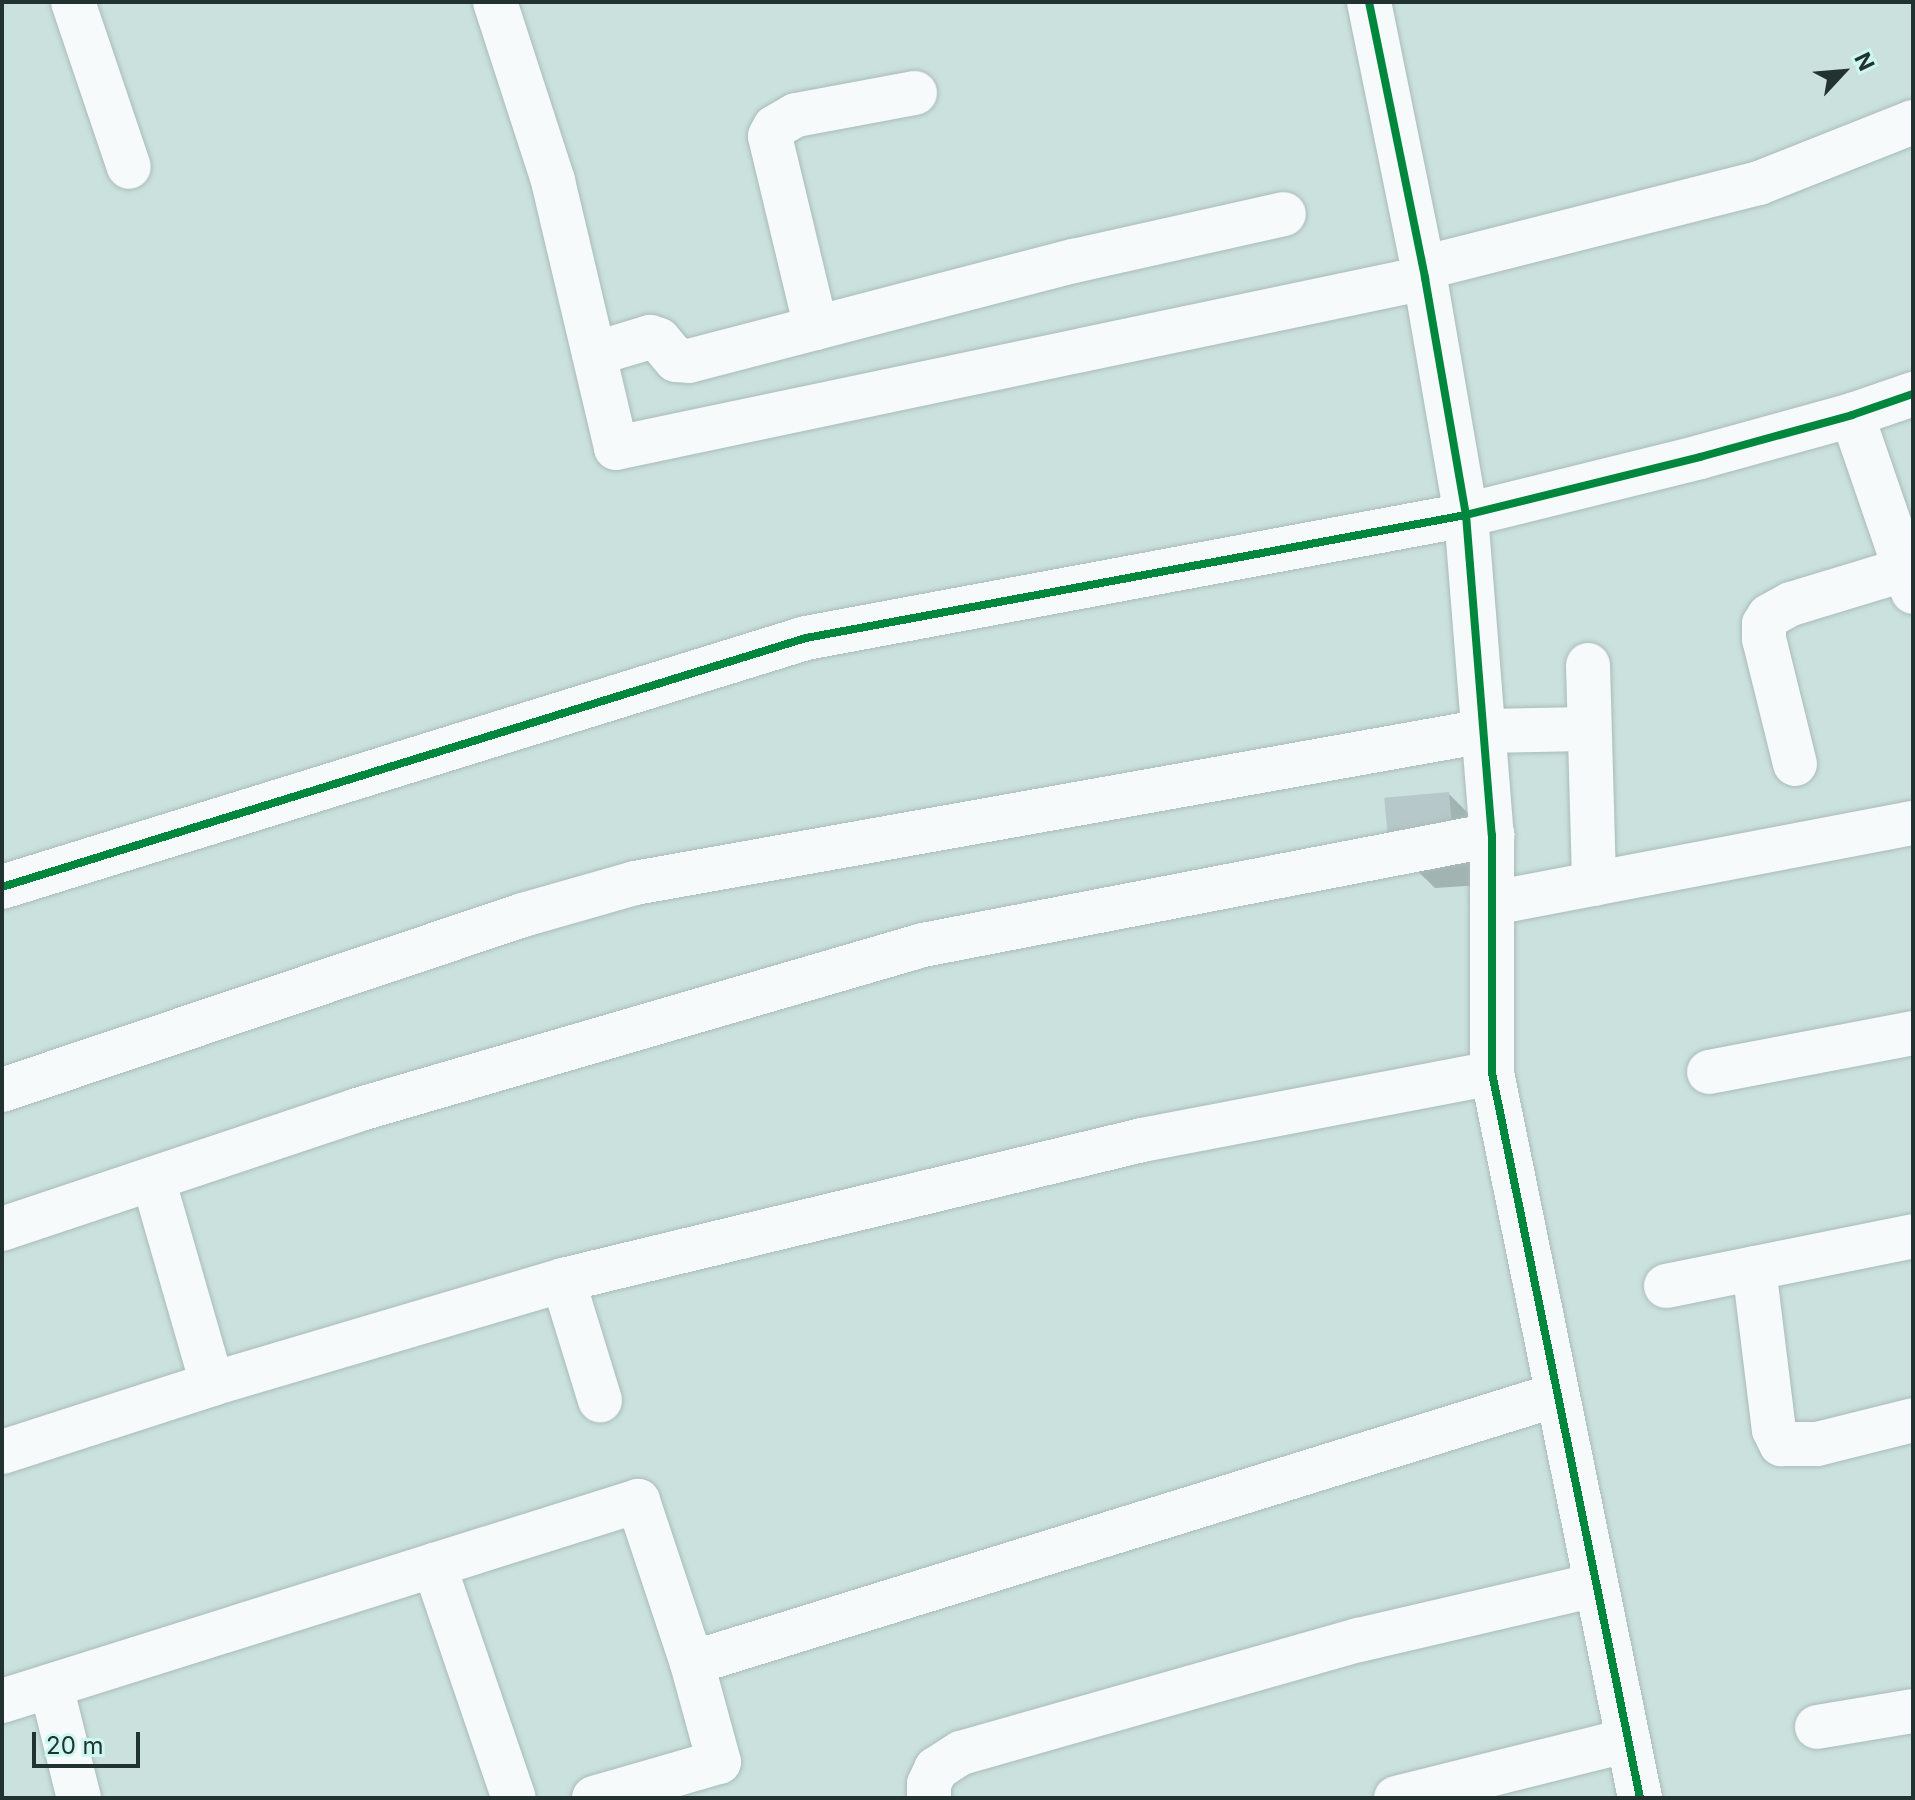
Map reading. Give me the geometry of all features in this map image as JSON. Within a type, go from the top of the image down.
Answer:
[{"type":"street","points":[[73,2],[129,167]]},
{"type":"street","points":[[495,2],[553,181],[616,448],[1424,273],[1759,183],[1913,122]]},
{"type":"street","points":[[1369,2],[1424,273],[1466,515],[1492,835],[1492,1073],[1640,1798]]},
{"type":"street","points":[[816,328],[770,136],[775,127],[796,115],[915,93]]},
{"type":"street","points":[[594,354],[650,337],[659,340],[676,360],[689,361],[1074,261],[1284,214]]},
{"type":"street","points":[[2,887],[806,638],[1466,515],[1852,415],[1913,394]]},
{"type":"street","points":[[1795,764],[1764,639],[1764,624],[1769,616],[1791,604],[1911,576],[1852,415]]},
{"type":"street","points":[[1588,665],[1587,729],[1594,884]]},
{"type":"street","points":[[2,1090],[523,915],[635,883],[1484,731],[1587,729]]},
{"type":"street","points":[[1493,903],[1913,823]]},
{"type":"street","points":[[2,1229],[357,1110],[923,945],[1492,835]]},
{"type":"street","points":[[1709,1072],[1913,1033]]},
{"type":"street","points":[[2,1452],[212,1384],[563,1280],[1142,1140],[1492,1073]]},
{"type":"street","points":[[153,1179],[212,1384]]},
{"type":"street","points":[[1666,1286],[1913,1236]]},
{"type":"street","points":[[1754,1268],[1774,1430],[1781,1444],[1817,1444],[1913,1420]]},
{"type":"street","points":[[563,1280],[600,1400]]},
{"type":"street","points":[[692,1663],[1556,1395]]},
{"type":"street","points":[[2,1701],[638,1501],[692,1663],[725,1780],[594,1798]]},
{"type":"street","points":[[434,1565],[514,1798]]},
{"type":"street","points":[[929,1798],[929,1784],[936,1769],[961,1753],[1359,1640],[1596,1585]]},
{"type":"street","points":[[51,1686],[79,1798]]},
{"type":"street","points":[[1817,1727],[1913,1711]]},
{"type":"street","points":[[1396,1798],[1628,1740]]},
{"type":"building","points":[[1449,792],[1453,839],[1388,844],[1384,798]]},
{"type":"cycle path","points":[[1369,2],[1425,278],[1466,515],[1492,835],[1492,1073],[1640,1798]]},
{"type":"cycle path","points":[[2,887],[806,638],[1466,515],[1700,457],[1852,415],[1913,394]]}]
